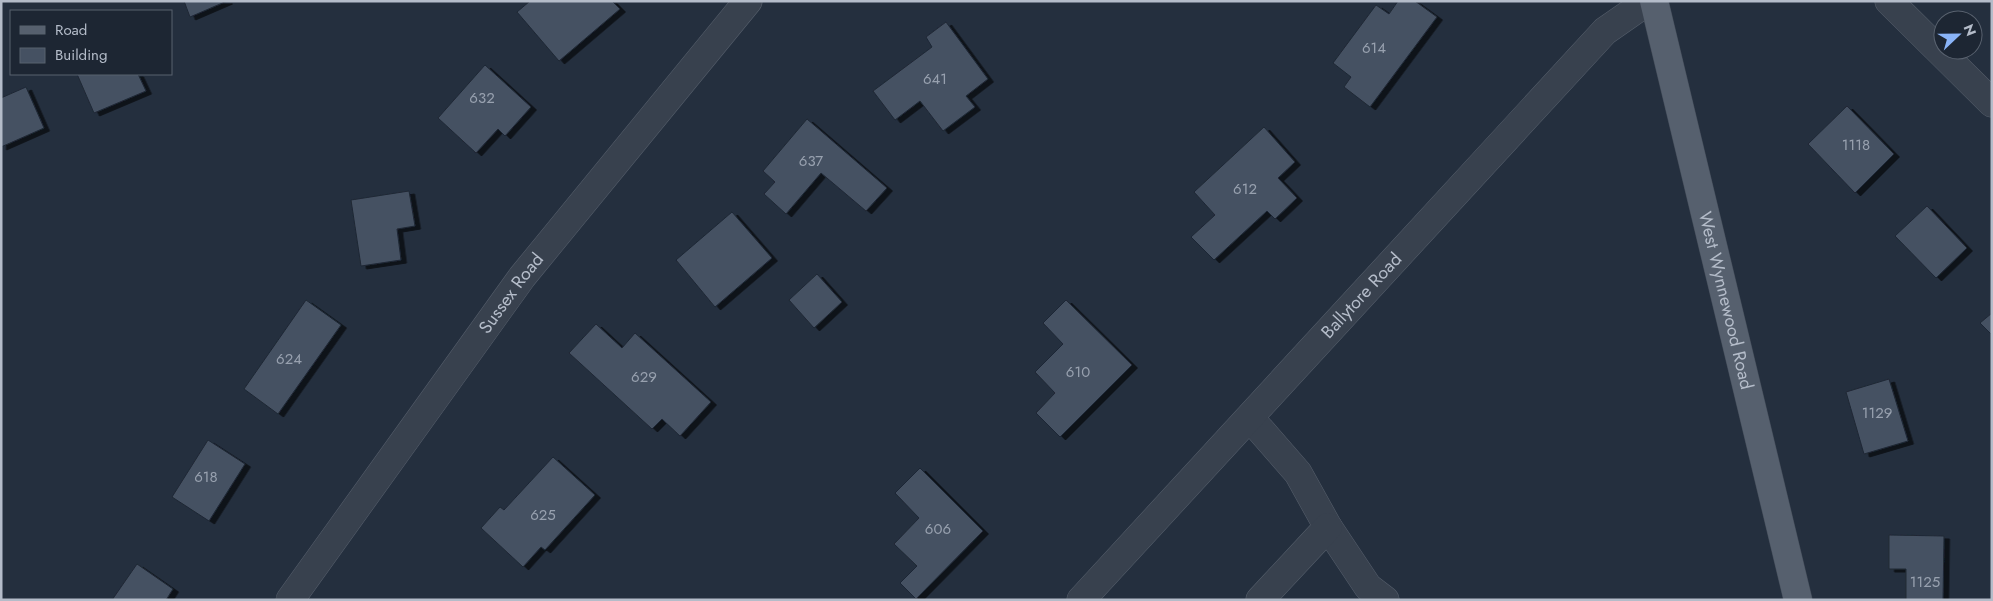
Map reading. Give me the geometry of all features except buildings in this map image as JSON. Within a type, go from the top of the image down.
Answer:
[{"type":"main road","name":"West Wynnewood Road","points":[[1654,1],[1798,600]]},
{"type":"street","name":"Sussex Road","points":[[290,600],[522,277],[748,1]]},
{"type":"street","name":"Ballytore Road","points":[[1082,600],[1605,31],[1648,1]]},
{"type":"street","points":[[1889,1],[1992,103]]},
{"type":"street","points":[[1250,418],[1298,473],[1370,596]]},
{"type":"street","points":[[1260,600],[1328,527]]}]
